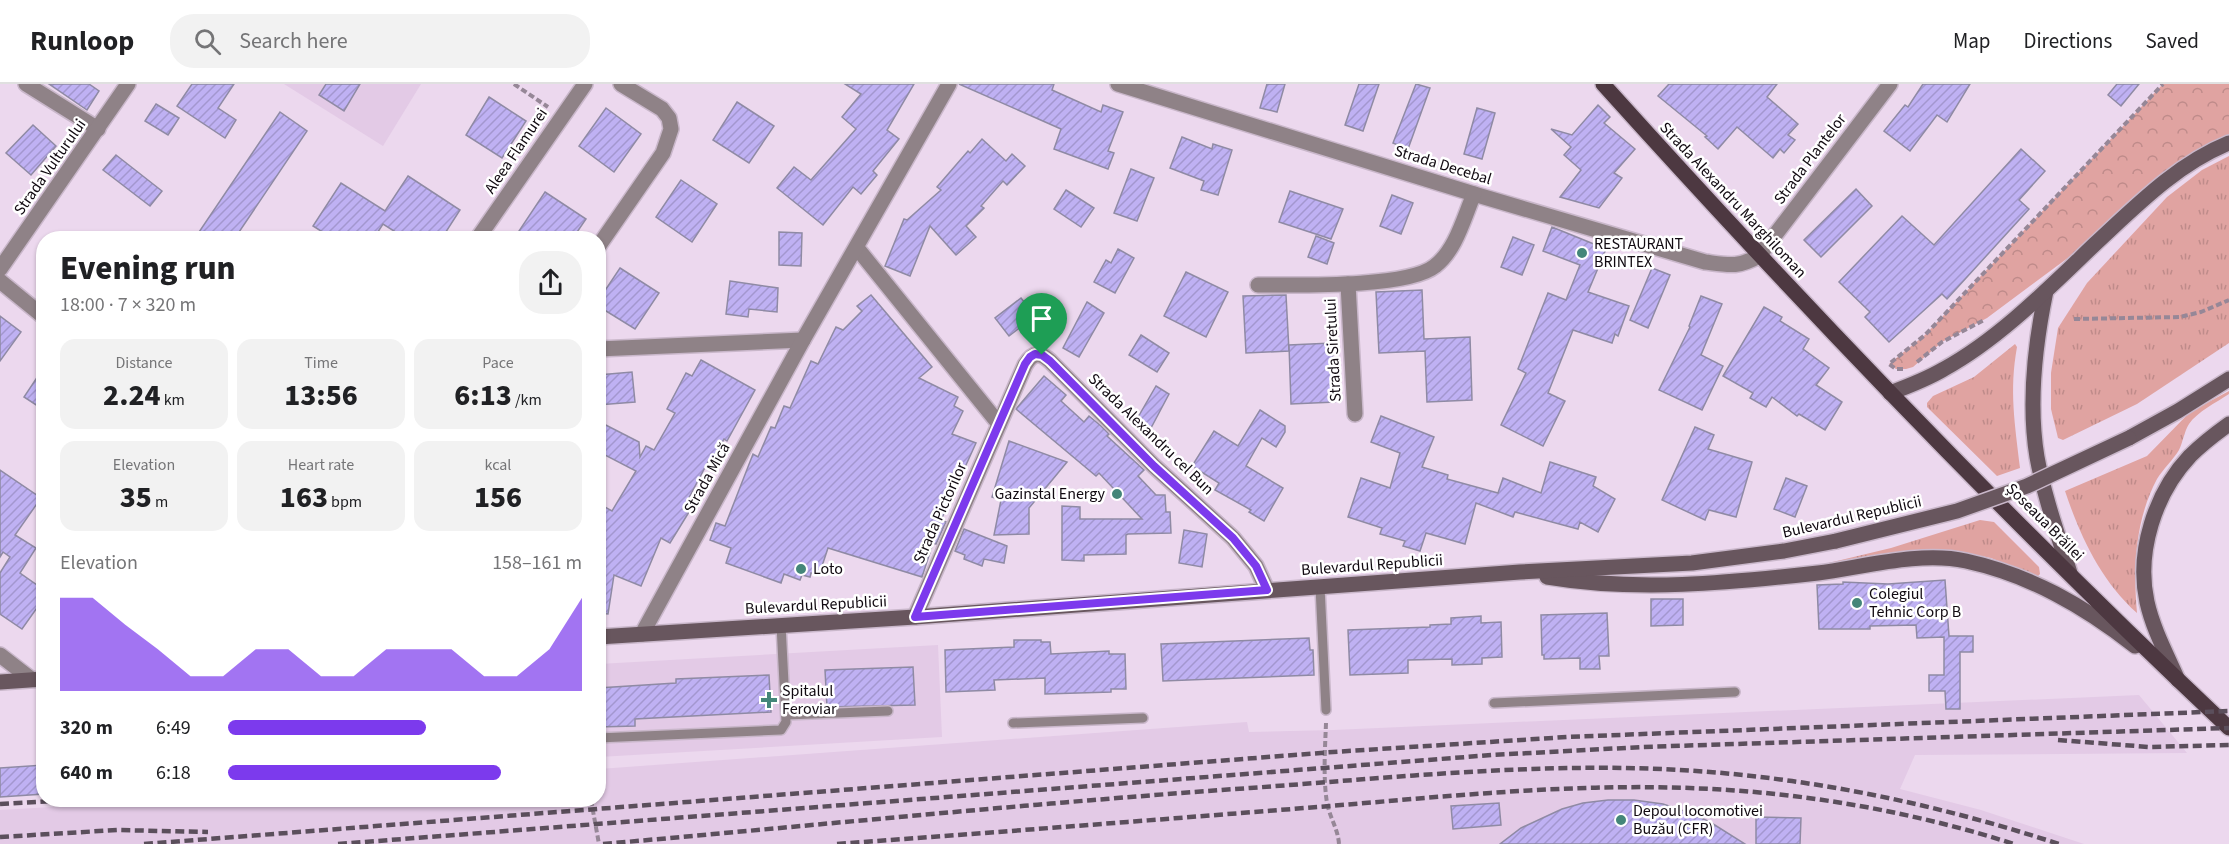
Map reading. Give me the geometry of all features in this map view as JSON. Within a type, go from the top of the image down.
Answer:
[{"type":"main road","name":"Strada Alexandru Marghiloman","points":[[1603,84],[1838,340]]},
{"type":"main road","points":[[1890,393],[1920,382],[1966,356],[2046,291],[2127,214],[2170,178],[2208,151],[2229,143]]},
{"type":"main road","points":[[2046,291],[2040,319],[2033,407],[2037,456],[2070,573]]},
{"type":"main road","name":"Șoseaua Brăilei","points":[[1838,340],[2070,573],[2229,728]]},
{"type":"main road","name":"Bulevardul Republicii","points":[[606,636],[915,617],[1520,572],[1692,563],[1784,552],[1836,542],[1957,511],[2027,486],[2129,438],[2229,379]]},
{"type":"main road","points":[[2178,680],[2147,601],[2145,576],[2147,540],[2160,502],[2179,469],[2202,444],[2229,424]]},
{"type":"main road","points":[[1520,572],[1579,582],[1666,584],[1749,579],[1920,559],[1945,558],[1965,561],[2031,581],[2058,594],[2102,621],[2178,680]]},
{"type":"main road","points":[[0,682],[36,679]]},
{"type":"street","points":[[26,84],[98,129]]},
{"type":"street","name":"Strada Vulturului","points":[[0,269],[128,84]]},
{"type":"street","name":"Aleea Flamurei","points":[[483,231],[585,84]]},
{"type":"street","points":[[606,235],[663,153],[671,129],[669,118],[662,109],[621,84]]},
{"type":"street","name":"Strada Mică","points":[[642,634],[803,340],[949,84]]},
{"type":"street","name":"Strada Decebal","points":[[1118,84],[1474,194],[1706,262],[1745,264],[1759,256]]},
{"type":"street","name":"Strada Plantelor","points":[[1759,256],[1890,84]]},
{"type":"street","name":"Strada Siretului","points":[[1258,285],[1348,284],[1420,275],[1435,267],[1446,255],[1474,194]]},
{"type":"street","points":[[857,248],[999,424]]},
{"type":"street","points":[[0,282],[36,311]]},
{"type":"street","name":"Strada Siretului","points":[[1348,284],[1355,414]]},
{"type":"street","points":[[606,349],[803,340]]},
{"type":"street","name":"Strada Alexandru cel Bun","points":[[999,424],[1030,357],[1035,354],[1042,355],[1154,466],[1233,538],[1256,566],[1267,590]]},
{"type":"street","name":"Strada Pictorilor","points":[[915,617],[999,424]]},
{"type":"street","points":[[0,655],[36,678]]},
{"type":"lane","points":[[1320,587],[1326,710]]},
{"type":"lane","points":[[606,738],[776,731],[783,727],[786,715],[781,625]]},
{"type":"lane","points":[[1494,703],[1735,692]]},
{"type":"lane","points":[[786,715],[888,711]]},
{"type":"lane","points":[[1012,723],[1143,718]]},
{"type":"path","points":[[514,84],[561,116]]},
{"type":"path","points":[[1906,369],[1896,369],[1889,363],[1925,335],[2163,84]]},
{"type":"path","points":[[2074,319],[2180,317],[2201,312],[2229,300]]},
{"type":"path","points":[[1913,367],[1942,342],[1987,318]]},
{"type":"path","points":[[1326,710],[1326,790],[1328,806],[1337,828],[1339,844]]},
{"type":"path","points":[[592,807],[599,844]]},
{"type":"shaded area","points":[[284,84],[421,84],[383,146]]},
{"type":"shaded area","name":"Spitalul Feroviar","points":[[938,645],[942,737],[606,757],[606,664]]},
{"type":"shaded area","points":[[2139,695],[2187,753],[1915,755],[1900,789],[1981,810],[2084,844],[0,844],[0,810],[52,807],[606,807],[606,768],[1247,722],[1249,732]]},
{"type":"green space","points":[[2163,84],[2229,84],[2229,143],[2127,214],[1987,318],[1942,342],[1913,367],[1896,369],[1889,364],[1925,335]]},
{"type":"green space","points":[[2229,156],[2229,343],[2137,404],[2063,440],[2058,438],[2051,409],[2051,373],[2058,328],[2087,283],[2167,197],[2202,170]]},
{"type":"green space","points":[[2015,344],[2017,347],[2013,378],[2014,408],[2020,468],[1997,476],[1927,407],[1927,403],[1933,396],[1974,377]]},
{"type":"green space","points":[[2229,391],[2229,394],[2202,411],[2189,424],[2179,450],[2159,475],[2150,495],[2137,544],[2135,579],[2137,613],[2113,587],[2093,557],[2065,491],[2147,456],[2190,412]]},
{"type":"green space","points":[[1980,520],[1994,522],[2039,567],[2040,574],[2037,577],[1991,558],[1950,550],[1919,551],[1816,566],[1891,548]]},
{"type":"building","points":[[49,84],[89,84],[99,91],[87,110]]},
{"type":"building","points":[[192,84],[234,84],[218,108],[236,120],[225,138],[177,106]]},
{"type":"building","points":[[326,84],[360,84],[344,111],[319,95]]},
{"type":"building","points":[[845,84],[914,84],[887,130],[899,139],[873,171],[877,175],[861,194],[853,187],[823,225],[777,188],[794,167],[811,180],[856,129],[842,117],[861,94]]},
{"type":"building","points":[[959,84],[1054,84],[1052,90],[1101,112],[1103,105],[1123,112],[1108,151],[1114,153],[1108,169],[1054,149],[1061,129]]},
{"type":"building","points":[[1267,84],[1285,84],[1277,112],[1260,108]]},
{"type":"building","points":[[1359,84],[1379,84],[1363,131],[1345,125]]},
{"type":"building","points":[[1416,84],[1430,88],[1408,149],[1393,143]]},
{"type":"building","points":[[1669,84],[1777,84],[1767,97],[1798,124],[1788,135],[1795,140],[1784,153],[1780,149],[1773,158],[1737,127],[1718,149],[1705,137],[1707,136],[1658,96]]},
{"type":"building","points":[[1923,84],[1970,84],[1947,122],[1937,115],[1910,151],[1884,131],[1905,105],[1908,107]]},
{"type":"building","points":[[2117,84],[2139,84],[2121,106],[2108,95]]},
{"type":"building","points":[[489,97],[526,121],[502,158],[466,135]]},
{"type":"building","points":[[737,102],[774,126],[749,163],[713,140]]},
{"type":"building","points":[[156,104],[179,118],[168,135],[145,121]]},
{"type":"building","points":[[1598,105],[1610,117],[1604,123],[1635,149],[1614,173],[1622,178],[1599,208],[1560,197],[1581,170],[1564,155],[1571,147],[1551,129],[1572,135]]},
{"type":"building","points":[[606,108],[641,134],[614,172],[579,146]]},
{"type":"building","points":[[1477,108],[1495,113],[1482,159],[1464,154]]},
{"type":"building","points":[[280,112],[307,131],[240,231],[200,231]]},
{"type":"building","points":[[33,125],[56,146],[31,175],[6,153]]},
{"type":"building","points":[[1182,137],[1212,149],[1213,144],[1232,150],[1218,195],[1201,190],[1204,181],[1170,168]]},
{"type":"building","points":[[982,139],[1006,161],[1012,154],[1025,166],[1007,185],[1003,181],[981,206],[984,208],[966,226],[976,237],[956,255],[930,226],[910,276],[885,266],[904,219],[907,220],[941,190],[937,187],[968,151],[970,153]]},
{"type":"building","points":[[2021,149],[2045,171],[2019,200],[2029,209],[1947,299],[1942,294],[1889,342],[1865,317],[1870,312],[1839,282],[1902,216],[1934,245]]},
{"type":"building","points":[[116,155],[162,191],[150,206],[103,170]]},
{"type":"building","points":[[1131,169],[1154,178],[1137,221],[1114,213]]},
{"type":"building","points":[[408,176],[460,210],[446,231],[394,231],[383,224],[378,231],[321,231],[313,226],[341,183],[385,211]]},
{"type":"building","points":[[681,180],[717,204],[692,242],[656,217]]},
{"type":"building","points":[[1856,189],[1872,206],[1821,257],[1804,240]]},
{"type":"building","points":[[1066,190],[1094,208],[1081,227],[1054,209]]},
{"type":"building","points":[[1290,191],[1343,209],[1331,239],[1279,222]]},
{"type":"building","points":[[545,192],[586,219],[578,231],[519,231]]},
{"type":"building","points":[[1392,195],[1413,203],[1401,234],[1380,226]]},
{"type":"building","points":[[1552,227],[1606,249],[1588,292],[1629,306],[1618,336],[1615,334],[1612,343],[1573,330],[1548,393],[1565,401],[1543,446],[1501,425],[1526,373],[1518,369],[1548,293],[1566,300],[1580,265],[1543,251]]},
{"type":"building","points":[[779,232],[802,233],[801,266],[779,265]]},
{"type":"building","points":[[1316,236],[1334,243],[1327,264],[1308,257]]},
{"type":"building","points":[[1513,237],[1534,245],[1522,275],[1501,267]]},
{"type":"building","points":[[1118,249],[1134,258],[1115,293],[1094,282],[1106,260],[1111,263]]},
{"type":"building","points":[[620,268],[659,293],[635,329],[606,311],[606,289]]},
{"type":"building","points":[[1652,268],[1670,275],[1648,328],[1630,320]]},
{"type":"building","points":[[1186,272],[1228,292],[1206,337],[1164,316]]},
{"type":"building","points":[[730,281],[778,288],[777,312],[749,309],[748,317],[726,314]]},
{"type":"building","points":[[1422,290],[1424,339],[1470,337],[1472,400],[1427,402],[1425,351],[1379,353],[1376,292]]},
{"type":"building","points":[[871,295],[932,367],[919,378],[958,397],[954,406],[963,411],[952,434],[976,443],[941,520],[946,522],[936,544],[933,543],[922,577],[828,548],[819,575],[811,573],[810,577],[802,575],[800,580],[784,574],[781,583],[726,563],[731,548],[710,540],[716,523],[725,526],[753,454],[758,457],[771,427],[775,428],[784,406],[790,408],[811,361],[818,364],[836,327],[843,330],[862,311],[857,306]]},
{"type":"building","points":[[1286,295],[1289,351],[1246,353],[1243,296]]},
{"type":"building","points":[[1701,296],[1722,304],[1701,355],[1723,366],[1702,410],[1659,390],[1690,327]]},
{"type":"building","points":[[1021,298],[1035,316],[1009,336],[995,318]]},
{"type":"building","points":[[1087,302],[1104,313],[1079,357],[1063,348]]},
{"type":"building","points":[[1764,307],[1782,317],[1780,321],[1809,339],[1803,349],[1829,368],[1816,385],[1842,402],[1825,430],[1799,414],[1797,416],[1772,397],[1766,407],[1750,398],[1753,393],[1723,376]]},
{"type":"building","points":[[0,316],[21,332],[0,361]]},
{"type":"building","points":[[1141,335],[1169,353],[1157,372],[1129,355]]},
{"type":"building","points":[[1332,343],[1335,402],[1291,404],[1289,345]]},
{"type":"building","points":[[701,360],[755,390],[727,441],[724,439],[711,461],[709,460],[683,509],[689,512],[670,543],[661,538],[641,586],[614,575],[608,614],[606,614],[606,508],[612,511],[636,471],[606,456],[606,425],[639,442],[640,457],[646,446],[654,450],[675,413],[667,409],[686,373],[692,376]]},
{"type":"building","points":[[632,372],[635,402],[606,404],[606,374]]},
{"type":"building","points":[[1044,376],[1066,395],[1061,401],[1084,422],[1089,416],[1144,470],[1138,476],[1156,495],[1165,495],[1166,512],[1170,512],[1171,533],[1128,534],[1126,535],[1126,554],[1084,555],[1084,561],[1062,560],[1062,506],[1080,507],[1080,519],[1142,519],[1099,473],[1096,476],[1016,409]]},
{"type":"building","points":[[36,379],[36,405],[24,397]]},
{"type":"building","points":[[1156,386],[1169,394],[1151,428],[1137,419]]},
{"type":"building","points":[[1260,410],[1285,426],[1285,432],[1276,447],[1262,438],[1246,466],[1283,488],[1264,521],[1249,512],[1251,510],[1215,490],[1219,483],[1192,466],[1214,431],[1238,446]]},
{"type":"building","points":[[1381,416],[1434,437],[1422,467],[1448,475],[1447,479],[1498,493],[1503,478],[1541,493],[1550,462],[1596,477],[1593,486],[1615,499],[1598,532],[1580,522],[1578,529],[1515,512],[1513,517],[1476,503],[1465,544],[1426,533],[1420,551],[1403,546],[1405,541],[1380,534],[1382,528],[1348,517],[1361,478],[1390,488],[1400,453],[1371,442]]},
{"type":"building","points":[[1695,427],[1714,435],[1708,449],[1752,462],[1736,517],[1709,510],[1705,520],[1662,500]]},
{"type":"building","points":[[1009,441],[1067,462],[1029,508],[1029,534],[994,535],[1001,500],[992,497]]},
{"type":"building","points":[[0,470],[36,495],[36,505],[15,535],[36,548],[20,573],[36,584],[36,609],[22,629],[0,614],[0,573],[10,557],[3,552],[0,557]]},
{"type":"building","points":[[1786,478],[1807,486],[1795,517],[1774,509]]},
{"type":"building","points":[[964,529],[1007,546],[1004,563],[984,559],[982,566],[964,559],[965,555],[955,551]]},
{"type":"building","points":[[1184,530],[1207,534],[1202,567],[1179,563]]},
{"type":"building","points":[[1945,580],[1949,636],[1973,636],[1973,652],[1960,652],[1960,709],[1946,709],[1945,691],[1929,691],[1929,675],[1944,675],[1944,637],[1917,638],[1916,625],[1870,626],[1870,629],[1819,629],[1817,585],[1843,584],[1843,582],[1888,584]]},
{"type":"building","points":[[1651,599],[1683,599],[1683,625],[1651,626]]},
{"type":"building","points":[[1607,613],[1609,656],[1599,656],[1600,669],[1580,669],[1580,658],[1544,659],[1541,615]]},
{"type":"building","points":[[1481,616],[1481,623],[1501,622],[1502,657],[1482,658],[1482,664],[1452,665],[1452,659],[1408,660],[1408,673],[1350,675],[1348,630],[1430,627],[1430,625],[1451,624],[1451,618]]},
{"type":"building","points":[[1309,638],[1310,650],[1313,650],[1314,675],[1163,681],[1161,644]]},
{"type":"building","points":[[1014,640],[1050,642],[1051,654],[1109,651],[1109,654],[1125,654],[1126,689],[1111,689],[1111,692],[1045,694],[1045,678],[994,680],[995,690],[946,692],[945,650],[1014,647]]},
{"type":"building","points":[[913,667],[915,705],[827,707],[825,670]]},
{"type":"building","points":[[769,675],[771,712],[635,719],[635,726],[606,727],[606,687],[676,683],[676,679]]},
{"type":"building","points":[[36,766],[36,795],[0,797],[0,768]]},
{"type":"building","name":"Depoul locomotivei Buzău (CFR)","points":[[1634,800],[1663,804],[1710,822],[1745,844],[1500,844],[1521,828],[1562,809],[1583,803]]},
{"type":"building","points":[[1499,803],[1501,825],[1453,829],[1451,806]]},
{"type":"building","points":[[1756,817],[1801,818],[1800,844],[1756,844]]},
{"type":"railway","points":[[144,844],[1333,752],[1567,737],[2229,711]]},
{"type":"railway","points":[[338,844],[1492,755],[1643,747],[2229,728]]},
{"type":"railway","points":[[2058,740],[2149,747],[2229,745]]},
{"type":"railway","points":[[603,844],[1169,794],[1437,774],[1578,768],[1680,770],[1790,781],[1899,800],[2059,844]]},
{"type":"railway","points":[[837,844],[1529,790],[1628,787],[1728,790],[1837,802],[1945,824],[2014,844]]},
{"type":"railway","points":[[0,804],[36,802]]},
{"type":"railway","points":[[0,837],[117,830],[208,832]]},
{"type":"place","name":"RESTAURANT BRINTEX","points":[[1582,253]]},
{"type":"place","name":"Gazinstal Energy","points":[[1117,494]]},
{"type":"place","name":"Loto","points":[[801,569]]},
{"type":"place","name":"Colegiul Tehnic Corp B","points":[[1857,603]]},
{"type":"place","name":"Spitalul Feroviar","points":[[769,700]]},
{"type":"place","name":"Depoul locomotivei Buzău (CFR)","points":[[1621,820]]},
{"type":"route","points":[[1035,354],[1042,355],[1154,466],[1233,538],[1256,566],[1267,590],[915,617],[1025,364],[1035,354]]}]
